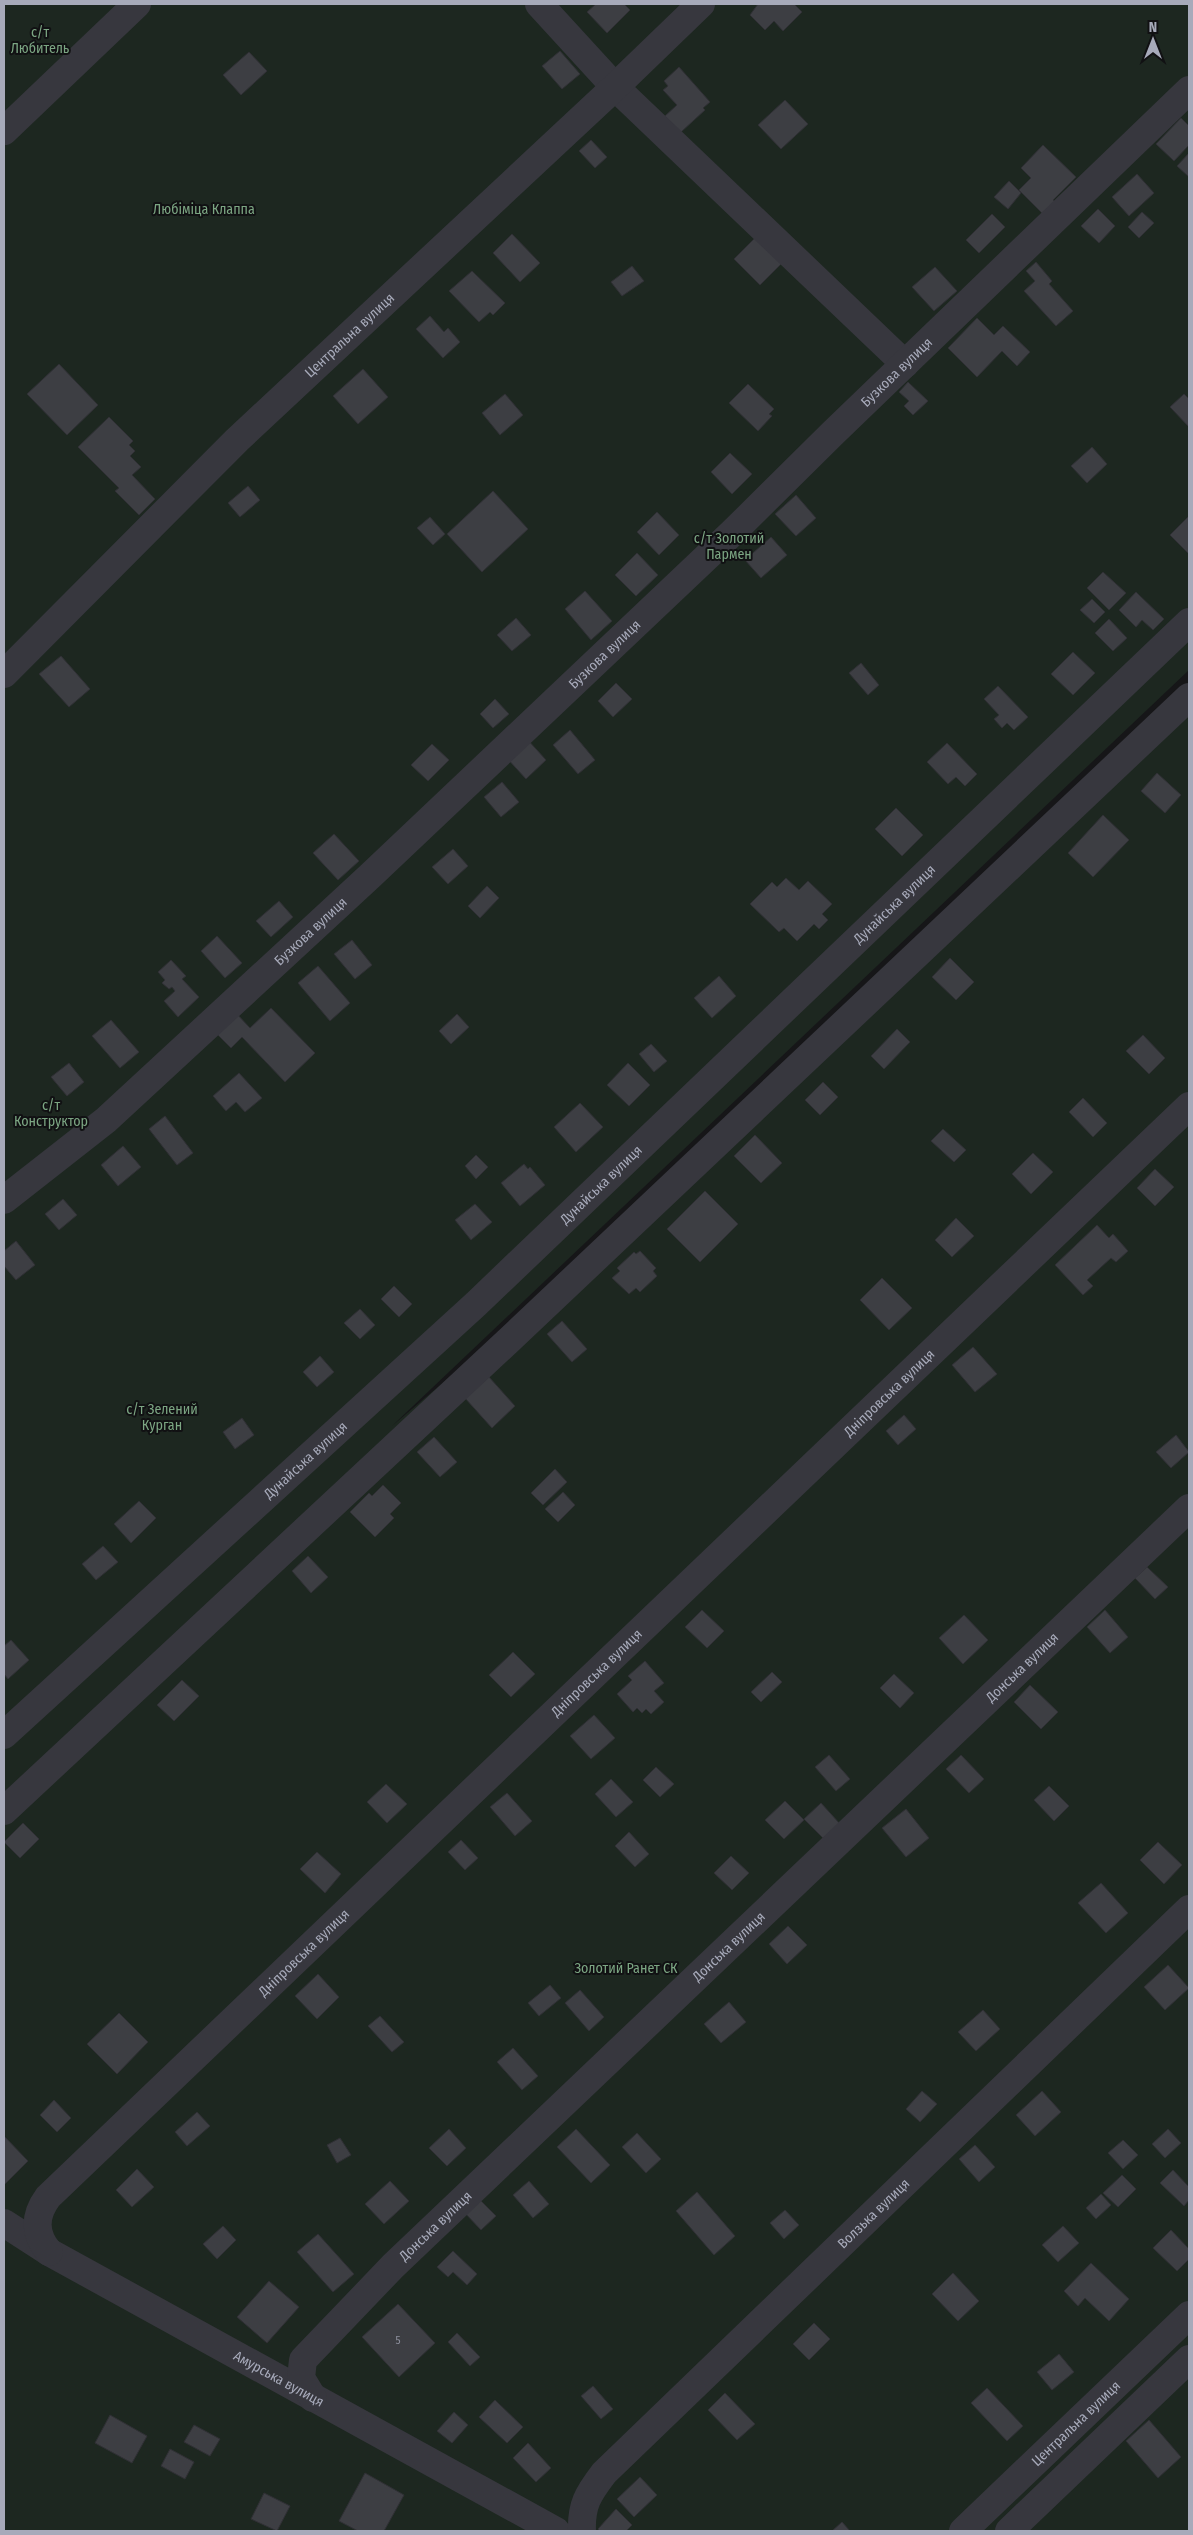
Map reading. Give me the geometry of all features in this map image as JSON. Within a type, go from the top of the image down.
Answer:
[{"type":"street","points":[[4,131],[137,4]]},
{"type":"street","points":[[539,4],[615,87],[905,364]]},
{"type":"street","name":"Центральна вулиця","points":[[4,674],[237,440],[615,87],[700,4]]},
{"type":"street","name":"Бузкова вулиця","points":[[4,1200],[106,1120],[363,883],[732,533],[1189,90]]},
{"type":"street","name":"Дунайська вулиця","points":[[4,1735],[476,1304],[1189,622]]},
{"type":"street","points":[[4,1811],[507,1342],[1189,697]]},
{"type":"street","name":"Дніпровська вулиця","points":[[49,2252],[42,2243],[37,2231],[37,2218],[41,2206],[48,2197],[1189,1106]]},
{"type":"street","name":"Донська вулиця","points":[[313,2398],[301,2378],[302,2360],[393,2266],[1189,1508]]},
{"type":"street","name":"Волзька вулиця","points":[[582,2531],[581,2512],[590,2492],[604,2473],[1189,1909]]},
{"type":"street","name":"Амурська вулиця","points":[[4,2223],[49,2252],[556,2531]]},
{"type":"street","name":"Центральна вулиця","points":[[963,2531],[1189,2315]]},
{"type":"street","points":[[1009,2531],[1189,2359]]},
{"type":"green space","points":[[4,4],[1189,4],[1189,670],[392,1426],[561,1282],[1189,682],[1189,2531],[4,2531]]},
{"type":"building","points":[[596,4],[624,4],[630,10],[607,33],[587,12]]},
{"type":"building","points":[[758,4],[794,4],[802,12],[783,31],[774,21],[765,30],[750,15]]},
{"type":"building","points":[[560,51],[580,74],[562,89],[542,66]]},
{"type":"building","points":[[249,52],[267,71],[241,95],[223,75]]},
{"type":"building","points":[[679,67],[710,102],[703,108],[705,110],[681,132],[665,116],[677,105],[663,90],[668,86],[664,81]]},
{"type":"building","points":[[785,100],[808,124],[781,149],[758,125]]},
{"type":"building","points":[[1181,118],[1189,126],[1189,145],[1174,161],[1156,144]]},
{"type":"building","points":[[591,140],[607,157],[595,168],[579,151]]},
{"type":"building","points":[[1043,145],[1076,177],[1053,200],[1057,204],[1045,216],[1019,190],[1031,178],[1021,168]]},
{"type":"building","points":[[1189,153],[1189,177],[1177,166]]},
{"type":"building","points":[[1137,174],[1154,193],[1129,216],[1112,197]]},
{"type":"building","points":[[1009,181],[1021,193],[1008,209],[994,197]]},
{"type":"building","points":[[1098,209],[1115,226],[1099,243],[1081,226]]},
{"type":"building","points":[[1142,212],[1154,223],[1139,238],[1128,227]]},
{"type":"building","points":[[992,214],[1005,227],[979,253],[966,240]]},
{"type":"building","points":[[512,234],[540,263],[520,282],[493,253]]},
{"type":"building","points":[[755,238],[781,264],[760,285],[734,259]]},
{"type":"building","points":[[1036,262],[1052,281],[1049,284],[1073,311],[1056,326],[1024,291],[1035,281],[1026,271]]},
{"type":"building","points":[[632,266],[644,281],[622,296],[611,282]]},
{"type":"building","points":[[935,267],[957,291],[934,311],[912,287]]},
{"type":"building","points":[[472,271],[505,303],[493,315],[490,312],[479,322],[449,291]]},
{"type":"building","points":[[430,316],[444,332],[448,328],[460,342],[443,358],[416,329]]},
{"type":"building","points":[[977,318],[994,335],[1003,326],[1030,352],[1017,366],[1002,351],[977,377],[948,348]]},
{"type":"building","points":[[59,364],[98,405],[67,435],[27,394]]},
{"type":"building","points":[[363,369],[388,397],[358,424],[333,396]]},
{"type":"building","points":[[908,382],[928,401],[913,415],[904,406],[909,401],[899,392]]},
{"type":"building","points":[[748,384],[774,409],[769,414],[772,416],[758,431],[729,403]]},
{"type":"building","points":[[505,394],[523,415],[500,435],[482,413]]},
{"type":"building","points":[[1184,394],[1189,399],[1189,427],[1170,407]]},
{"type":"building","points":[[109,417],[133,441],[129,445],[135,451],[130,456],[141,467],[132,475],[155,499],[139,515],[115,491],[119,488],[78,447]]},
{"type":"building","points":[[1092,447],[1107,464],[1087,483],[1071,466]]},
{"type":"building","points":[[730,453],[752,474],[732,494],[711,472]]},
{"type":"building","points":[[248,486],[260,500],[240,517],[228,503]]},
{"type":"building","points":[[493,491],[528,529],[482,572],[447,534]]},
{"type":"building","points":[[796,495],[816,518],[796,536],[775,514]]},
{"type":"building","points":[[657,512],[679,535],[659,555],[637,532]]},
{"type":"building","points":[[1189,516],[1189,554],[1170,535]]},
{"type":"building","points":[[430,517],[445,534],[433,545],[417,528]]},
{"type":"building","points":[[771,537],[787,555],[761,578],[745,560]]},
{"type":"building","points":[[637,553],[658,575],[636,596],[615,575]]},
{"type":"building","points":[[1103,572],[1126,593],[1109,610],[1087,588]]},
{"type":"building","points":[[585,591],[612,621],[591,640],[565,609]]},
{"type":"building","points":[[1136,592],[1164,619],[1153,630],[1142,620],[1136,627],[1119,610]]},
{"type":"building","points":[[1092,599],[1105,612],[1094,623],[1080,610]]},
{"type":"building","points":[[516,618],[531,635],[512,651],[497,635]]},
{"type":"building","points":[[1109,619],[1127,638],[1113,651],[1095,633]]},
{"type":"building","points":[[1073,652],[1095,673],[1073,695],[1051,674]]},
{"type":"building","points":[[61,656],[90,689],[69,707],[39,674]]},
{"type":"building","points":[[861,663],[879,685],[868,695],[849,673]]},
{"type":"building","points":[[616,683],[632,699],[613,717],[598,701]]},
{"type":"building","points":[[998,686],[1028,717],[1014,730],[1007,723],[1002,728],[994,719],[999,715],[984,699]]},
{"type":"building","points":[[495,699],[509,714],[493,728],[480,714]]},
{"type":"building","points":[[570,730],[595,760],[578,774],[553,745]]},
{"type":"building","points":[[526,738],[546,760],[526,779],[505,756]]},
{"type":"building","points":[[947,743],[977,774],[965,786],[956,777],[948,784],[927,762]]},
{"type":"building","points":[[432,744],[449,760],[428,781],[411,765]]},
{"type":"building","points":[[1157,773],[1181,795],[1165,813],[1141,791]]},
{"type":"building","points":[[502,782],[519,802],[501,817],[484,797]]},
{"type":"building","points":[[896,808],[923,835],[902,856],[875,829]]},
{"type":"building","points":[[1103,815],[1129,840],[1093,877],[1068,853]]},
{"type":"building","points":[[334,834],[359,861],[338,880],[313,853]]},
{"type":"building","points":[[453,849],[468,866],[448,884],[432,867]]},
{"type":"building","points":[[786,878],[799,890],[808,881],[832,904],[822,914],[828,920],[819,929],[814,924],[797,941],[784,928],[779,932],[750,904],[772,882],[777,887]]},
{"type":"building","points":[[487,886],[499,898],[480,918],[468,906]]},
{"type":"building","points":[[279,901],[293,917],[271,937],[256,921]]},
{"type":"building","points":[[217,936],[242,963],[225,978],[201,951]]},
{"type":"building","points":[[352,940],[372,965],[355,979],[334,954]]},
{"type":"building","points":[[950,958],[974,982],[956,1000],[932,977]]},
{"type":"building","points":[[171,960],[186,976],[182,979],[199,997],[178,1017],[164,1001],[175,991],[172,987],[169,989],[162,983],[165,980],[158,972]]},
{"type":"building","points":[[318,966],[350,1003],[330,1021],[298,983]]},
{"type":"building","points":[[719,976],[736,996],[712,1018],[694,998]]},
{"type":"building","points":[[271,1008],[315,1053],[285,1082],[242,1037],[231,1048],[215,1032],[236,1013],[250,1028]]},
{"type":"building","points":[[457,1014],[469,1027],[451,1044],[439,1031]]},
{"type":"building","points":[[111,1020],[139,1052],[120,1068],[92,1036]]},
{"type":"building","points":[[897,1029],[910,1042],[884,1069],[871,1056]]},
{"type":"building","points":[[1143,1035],[1165,1058],[1149,1074],[1126,1051]]},
{"type":"building","points":[[651,1044],[667,1061],[654,1072],[639,1054]]},
{"type":"building","points":[[69,1063],[84,1082],[67,1096],[51,1077]]},
{"type":"building","points":[[628,1063],[650,1085],[629,1106],[607,1085]]},
{"type":"building","points":[[239,1073],[262,1098],[245,1112],[236,1102],[226,1111],[213,1096]]},
{"type":"building","points":[[823,1082],[838,1097],[820,1115],[805,1100]]},
{"type":"building","points":[[1083,1098],[1107,1123],[1093,1137],[1069,1112]]},
{"type":"building","points":[[580,1103],[603,1127],[576,1152],[554,1127]]},
{"type":"building","points":[[165,1116],[193,1153],[177,1165],[149,1129]]},
{"type":"building","points":[[943,1129],[966,1150],[954,1162],[931,1141]]},
{"type":"building","points":[[755,1135],[782,1163],[761,1183],[734,1156]]},
{"type":"building","points":[[123,1146],[141,1167],[118,1186],[101,1165]]},
{"type":"building","points":[[1033,1153],[1053,1172],[1031,1194],[1012,1174]]},
{"type":"building","points":[[476,1155],[488,1167],[476,1179],[465,1166]]},
{"type":"building","points":[[524,1164],[528,1169],[530,1167],[545,1185],[520,1206],[501,1183]]},
{"type":"building","points":[[1155,1169],[1174,1187],[1155,1206],[1137,1188]]},
{"type":"building","points":[[705,1191],[738,1224],[700,1262],[667,1229]]},
{"type":"building","points":[[63,1199],[77,1215],[59,1230],[45,1214]]},
{"type":"building","points":[[475,1204],[492,1222],[471,1240],[455,1220]]},
{"type":"building","points":[[956,1218],[974,1236],[952,1257],[935,1240]]},
{"type":"building","points":[[1097,1225],[1109,1238],[1113,1234],[1128,1251],[1116,1262],[1111,1258],[1087,1280],[1093,1286],[1083,1295],[1055,1265]]},
{"type":"building","points":[[16,1241],[35,1265],[16,1280],[4,1266],[4,1251]]},
{"type":"building","points":[[640,1251],[656,1268],[653,1271],[657,1276],[640,1292],[636,1288],[629,1294],[612,1278],[620,1271],[617,1268],[634,1252],[636,1254]]},
{"type":"building","points":[[882,1278],[912,1308],[889,1330],[860,1300]]},
{"type":"building","points":[[394,1286],[412,1304],[399,1317],[381,1299]]},
{"type":"building","points":[[360,1309],[375,1325],[360,1339],[344,1323]]},
{"type":"building","points":[[562,1321],[587,1349],[572,1362],[547,1334]]},
{"type":"building","points":[[973,1347],[997,1374],[975,1392],[952,1365]]},
{"type":"building","points":[[320,1356],[334,1372],[317,1387],[303,1372]]},
{"type":"building","points":[[489,1377],[515,1406],[492,1428],[465,1398]]},
{"type":"building","points":[[904,1415],[916,1429],[898,1445],[886,1431]]},
{"type":"building","points":[[242,1418],[254,1435],[235,1449],[223,1432]]},
{"type":"building","points":[[1176,1435],[1189,1452],[1171,1468],[1156,1452]]},
{"type":"building","points":[[434,1437],[457,1462],[440,1477],[417,1452]]},
{"type":"building","points":[[555,1469],[567,1482],[543,1505],[531,1493]]},
{"type":"building","points":[[383,1485],[401,1503],[390,1514],[394,1518],[375,1537],[350,1512],[369,1493],[372,1496]]},
{"type":"building","points":[[563,1492],[575,1505],[558,1522],[545,1509]]},
{"type":"building","points":[[139,1501],[156,1518],[131,1543],[114,1524]]},
{"type":"building","points":[[103,1546],[118,1562],[96,1580],[82,1564]]},
{"type":"building","points":[[308,1556],[328,1577],[311,1593],[292,1571]]},
{"type":"building","points":[[1147,1567],[1168,1587],[1155,1599],[1135,1578]]},
{"type":"building","points":[[702,1610],[724,1631],[707,1648],[685,1627]]},
{"type":"building","points":[[1105,1610],[1128,1637],[1110,1653],[1087,1627]]},
{"type":"building","points":[[964,1615],[988,1640],[963,1664],[939,1638]]},
{"type":"building","points":[[11,1640],[29,1660],[8,1679],[4,1674],[4,1646]]},
{"type":"building","points":[[513,1652],[535,1674],[511,1697],[489,1675]]},
{"type":"building","points":[[645,1661],[664,1683],[654,1691],[664,1702],[651,1714],[646,1709],[642,1713],[637,1708],[633,1712],[617,1694],[632,1680],[628,1676]]},
{"type":"building","points":[[772,1672],[782,1682],[761,1702],[751,1692]]},
{"type":"building","points":[[894,1674],[914,1693],[900,1708],[880,1688]]},
{"type":"building","points":[[182,1680],[199,1696],[174,1721],[157,1705]]},
{"type":"building","points":[[1030,1685],[1058,1712],[1041,1729],[1014,1702]]},
{"type":"building","points":[[594,1715],[615,1738],[591,1759],[570,1736]]},
{"type":"building","points":[[829,1755],[850,1779],[836,1791],[815,1767]]},
{"type":"building","points":[[961,1755],[984,1779],[969,1793],[946,1769]]},
{"type":"building","points":[[656,1767],[674,1784],[660,1797],[643,1780]]},
{"type":"building","points":[[611,1779],[633,1802],[616,1817],[595,1794]]},
{"type":"building","points":[[386,1784],[407,1804],[387,1823],[367,1802]]},
{"type":"building","points":[[1049,1786],[1069,1806],[1054,1821],[1034,1800]]},
{"type":"building","points":[[507,1793],[532,1821],[515,1836],[490,1807]]},
{"type":"building","points":[[785,1801],[804,1820],[784,1839],[765,1820]]},
{"type":"building","points":[[821,1803],[840,1824],[824,1839],[804,1819]]},
{"type":"building","points":[[906,1809],[929,1838],[906,1857],[882,1828]]},
{"type":"building","points":[[23,1823],[39,1839],[20,1858],[4,1842]]},
{"type":"building","points":[[629,1832],[649,1854],[635,1867],[615,1846]]},
{"type":"building","points":[[461,1840],[478,1858],[465,1870],[448,1852]]},
{"type":"building","points":[[1158,1842],[1182,1865],[1164,1884],[1140,1860]]},
{"type":"building","points":[[317,1852],[341,1874],[325,1893],[300,1869]]},
{"type":"building","points":[[731,1856],[749,1873],[732,1890],[714,1873]]},
{"type":"building","points":[[1101,1883],[1128,1913],[1106,1933],[1078,1903]]},
{"type":"building","points":[[788,1926],[807,1945],[787,1964],[769,1944]]},
{"type":"building","points":[[1168,1965],[1189,1988],[1165,2010],[1144,1987]]},
{"type":"building","points":[[318,1974],[339,1997],[317,2019],[295,1996]]},
{"type":"building","points":[[550,1985],[561,1998],[539,2016],[528,2003]]},
{"type":"building","points":[[580,1990],[604,2017],[589,2031],[565,2003]]},
{"type":"building","points":[[729,2002],[746,2022],[721,2043],[704,2024]]},
{"type":"building","points":[[983,2010],[1000,2029],[976,2051],[958,2032]]},
{"type":"building","points":[[119,2013],[148,2042],[117,2074],[87,2044]]},
{"type":"building","points":[[380,2016],[404,2042],[392,2052],[368,2026]]},
{"type":"building","points":[[513,2048],[538,2076],[522,2090],[497,2062]]},
{"type":"building","points":[[922,2091],[937,2104],[920,2122],[906,2109]]},
{"type":"building","points":[[1042,2091],[1061,2112],[1035,2136],[1016,2115]]},
{"type":"building","points":[[54,2100],[71,2118],[57,2132],[40,2115]]},
{"type":"building","points":[[197,2112],[210,2126],[187,2146],[175,2132]]},
{"type":"building","points":[[449,2129],[466,2148],[447,2166],[429,2148]]},
{"type":"building","points":[[576,2129],[610,2165],[591,2183],[557,2147]]},
{"type":"building","points":[[1168,2129],[1181,2143],[1165,2158],[1152,2144]]},
{"type":"building","points":[[637,2133],[661,2159],[646,2173],[622,2147]]},
{"type":"building","points":[[4,2136],[28,2161],[4,2185]]},
{"type":"building","points":[[340,2138],[351,2155],[337,2163],[327,2145]]},
{"type":"building","points":[[1123,2140],[1138,2155],[1123,2169],[1108,2153]]},
{"type":"building","points":[[975,2145],[995,2167],[979,2182],[959,2159]]},
{"type":"building","points":[[137,2169],[154,2187],[132,2207],[116,2190]]},
{"type":"building","points":[[1173,2170],[1189,2187],[1189,2200],[1184,2206],[1160,2183]]},
{"type":"building","points":[[1122,2175],[1136,2189],[1118,2207],[1103,2193]]},
{"type":"building","points":[[390,2181],[409,2201],[384,2224],[365,2204]]},
{"type":"building","points":[[529,2181],[549,2204],[533,2218],[513,2195]]},
{"type":"building","points":[[697,2192],[735,2236],[714,2255],[676,2211]]},
{"type":"building","points":[[1101,2194],[1111,2205],[1096,2219],[1086,2208]]},
{"type":"building","points":[[478,2198],[496,2216],[481,2230],[464,2212]]},
{"type":"building","points":[[785,2210],[799,2225],[784,2239],[770,2223]]},
{"type":"building","points":[[223,2226],[236,2240],[217,2259],[203,2244]]},
{"type":"building","points":[[1063,2226],[1079,2243],[1058,2262],[1042,2245]]},
{"type":"building","points":[[1171,2230],[1189,2249],[1189,2259],[1177,2271],[1153,2248]]},
{"type":"building","points":[[318,2234],[354,2274],[333,2292],[297,2252]]},
{"type":"building","points":[[453,2251],[477,2274],[467,2285],[453,2272],[448,2277],[437,2267]]},
{"type":"building","points":[[1091,2263],[1129,2299],[1109,2321],[1085,2298],[1078,2306],[1064,2291]]},
{"type":"building","points":[[953,2273],[979,2301],[958,2321],[932,2294]]},
{"type":"building","points":[[269,2281],[299,2307],[267,2343],[237,2317]]},
{"type":"building","points":[[398,2304],[435,2343],[399,2377],[362,2337]]},
{"type":"building","points":[[814,2323],[830,2339],[809,2360],[793,2344]]},
{"type":"building","points":[[457,2333],[480,2357],[470,2366],[448,2342]]},
{"type":"building","points":[[1059,2354],[1074,2372],[1052,2390],[1037,2372]]},
{"type":"building","points":[[593,2386],[613,2409],[601,2419],[581,2396]]},
{"type":"building","points":[[987,2388],[1023,2426],[1007,2441],[971,2403]]},
{"type":"building","points":[[725,2393],[755,2424],[737,2440],[708,2410]]},
{"type":"building","points":[[495,2400],[523,2427],[507,2443],[479,2417]]},
{"type":"building","points":[[454,2412],[468,2425],[452,2443],[437,2431]]},
{"type":"building","points":[[110,2415],[147,2436],[132,2463],[95,2443]]},
{"type":"building","points":[[1149,2420],[1181,2457],[1158,2478],[1126,2441]]},
{"type":"building","points":[[194,2425],[220,2439],[210,2456],[184,2442]]},
{"type":"building","points":[[528,2443],[551,2468],[536,2482],[513,2458]]},
{"type":"building","points":[[170,2449],[194,2462],[185,2479],[161,2466]]},
{"type":"building","points":[[365,2473],[404,2495],[384,2531],[358,2531],[339,2521]]},
{"type":"building","points":[[640,2477],[657,2495],[634,2517],[617,2499]]},
{"type":"building","points":[[264,2493],[290,2506],[277,2531],[251,2519]]},
{"type":"building","points":[[616,2509],[632,2525],[626,2531],[600,2531],[598,2529]]},
{"type":"building","points":[[842,2522],[850,2531],[832,2531]]},
{"type":"park label","name":"с/т Любитель","points":[[40,40]]},
{"type":"park label","name":"Любіміца Клаппа","points":[[204,209]]},
{"type":"park label","name":"с/т Золотий Пармен","points":[[729,546]]},
{"type":"park label","name":"с/т Конструктор","points":[[51,1114]]},
{"type":"park label","name":"с/т Зелений Курган","points":[[162,1418]]},
{"type":"park label","name":"Золотий Ранет СК","points":[[626,1968]]}]
